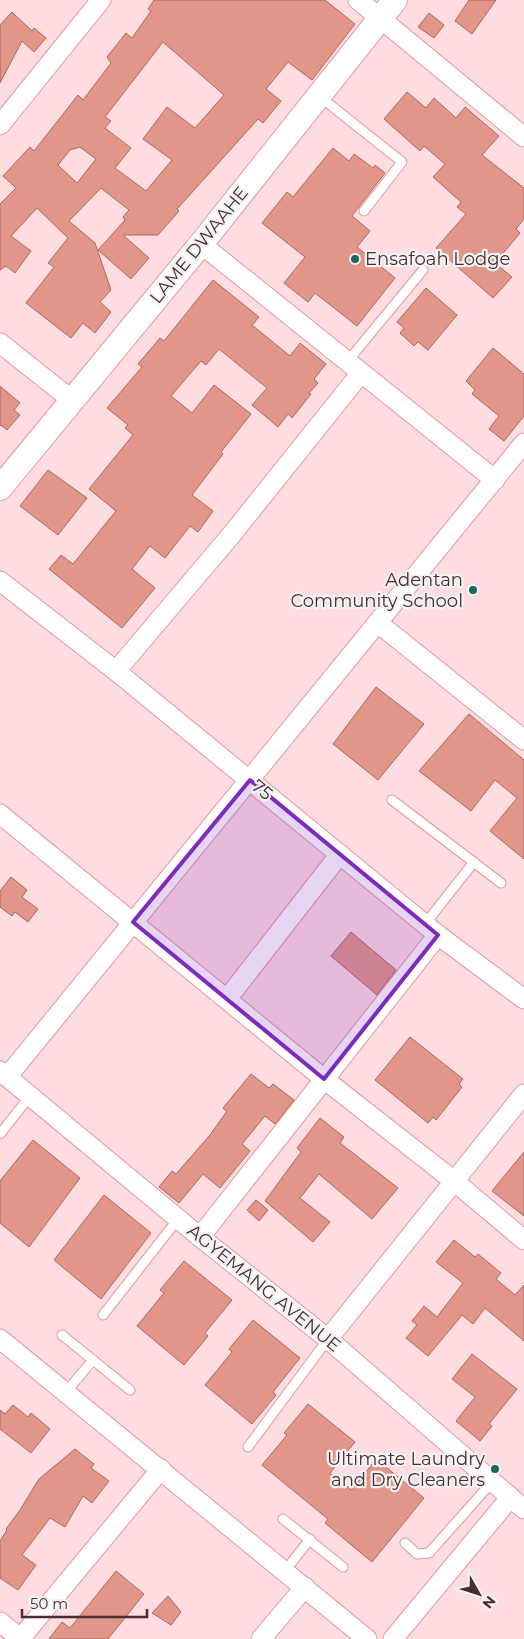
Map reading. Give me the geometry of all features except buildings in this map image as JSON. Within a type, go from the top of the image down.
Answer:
[{"type":"street","points":[[0,125],[100,0]]},
{"type":"street","points":[[358,0],[524,137]]},
{"type":"street","name":"LAME DWAAHE","points":[[0,488],[201,244],[395,0]]},
{"type":"street","points":[[201,244],[494,480]]},
{"type":"street","points":[[0,342],[73,401]]},
{"type":"street","points":[[116,671],[232,534],[354,367]]},
{"type":"street","points":[[3,1074],[133,922],[524,443]]},
{"type":"street","name":"75","points":[[0,581],[116,671],[431,929],[524,999]]},
{"type":"street","points":[[378,623],[524,740]]},
{"type":"street","points":[[0,814],[324,1079],[454,1181],[524,1240]]},
{"type":"street","points":[[226,999],[340,854]]},
{"type":"street","points":[[200,1237],[324,1079],[431,929]]},
{"type":"street","name":"AGYEMANG AVENUE","points":[[3,1074],[200,1237],[328,1339],[517,1503]]},
{"type":"street","points":[[328,1339],[524,1094]]},
{"type":"street","points":[[0,1339],[367,1639]]},
{"type":"street","points":[[0,1622],[20,1639],[161,1469]]},
{"type":"street","points":[[393,1639],[517,1503]]},
{"type":"street","points":[[261,1639],[305,1587]]},
{"type":"lane","points":[[318,96],[402,163],[364,211]]},
{"type":"lane","points":[[354,367],[423,270]]},
{"type":"lane","points":[[392,800],[501,883]]},
{"type":"lane","points":[[431,929],[474,862]]},
{"type":"lane","points":[[0,1134],[30,1096]]},
{"type":"lane","points":[[103,1315],[178,1219]]},
{"type":"lane","points":[[62,1335],[130,1390]]},
{"type":"lane","points":[[248,1448],[328,1339]]},
{"type":"lane","points":[[66,1392],[93,1360]]},
{"type":"lane","points":[[405,1543],[417,1554],[429,1553],[492,1482]]},
{"type":"lane","points":[[283,1519],[343,1567]]},
{"type":"lane","points":[[285,1571],[310,1539]]},
{"type":"highlighted area","points":[[250,780],[438,935],[324,1079],[133,922]]},
{"type":"place","name":"Ensafoah Lodge","points":[[355,259]]},
{"type":"place","name":"Adentan Community School","points":[[473,590]]},
{"type":"place","name":"Ultimate Laundry and Dry Cleaners","points":[[495,1469]]}]
